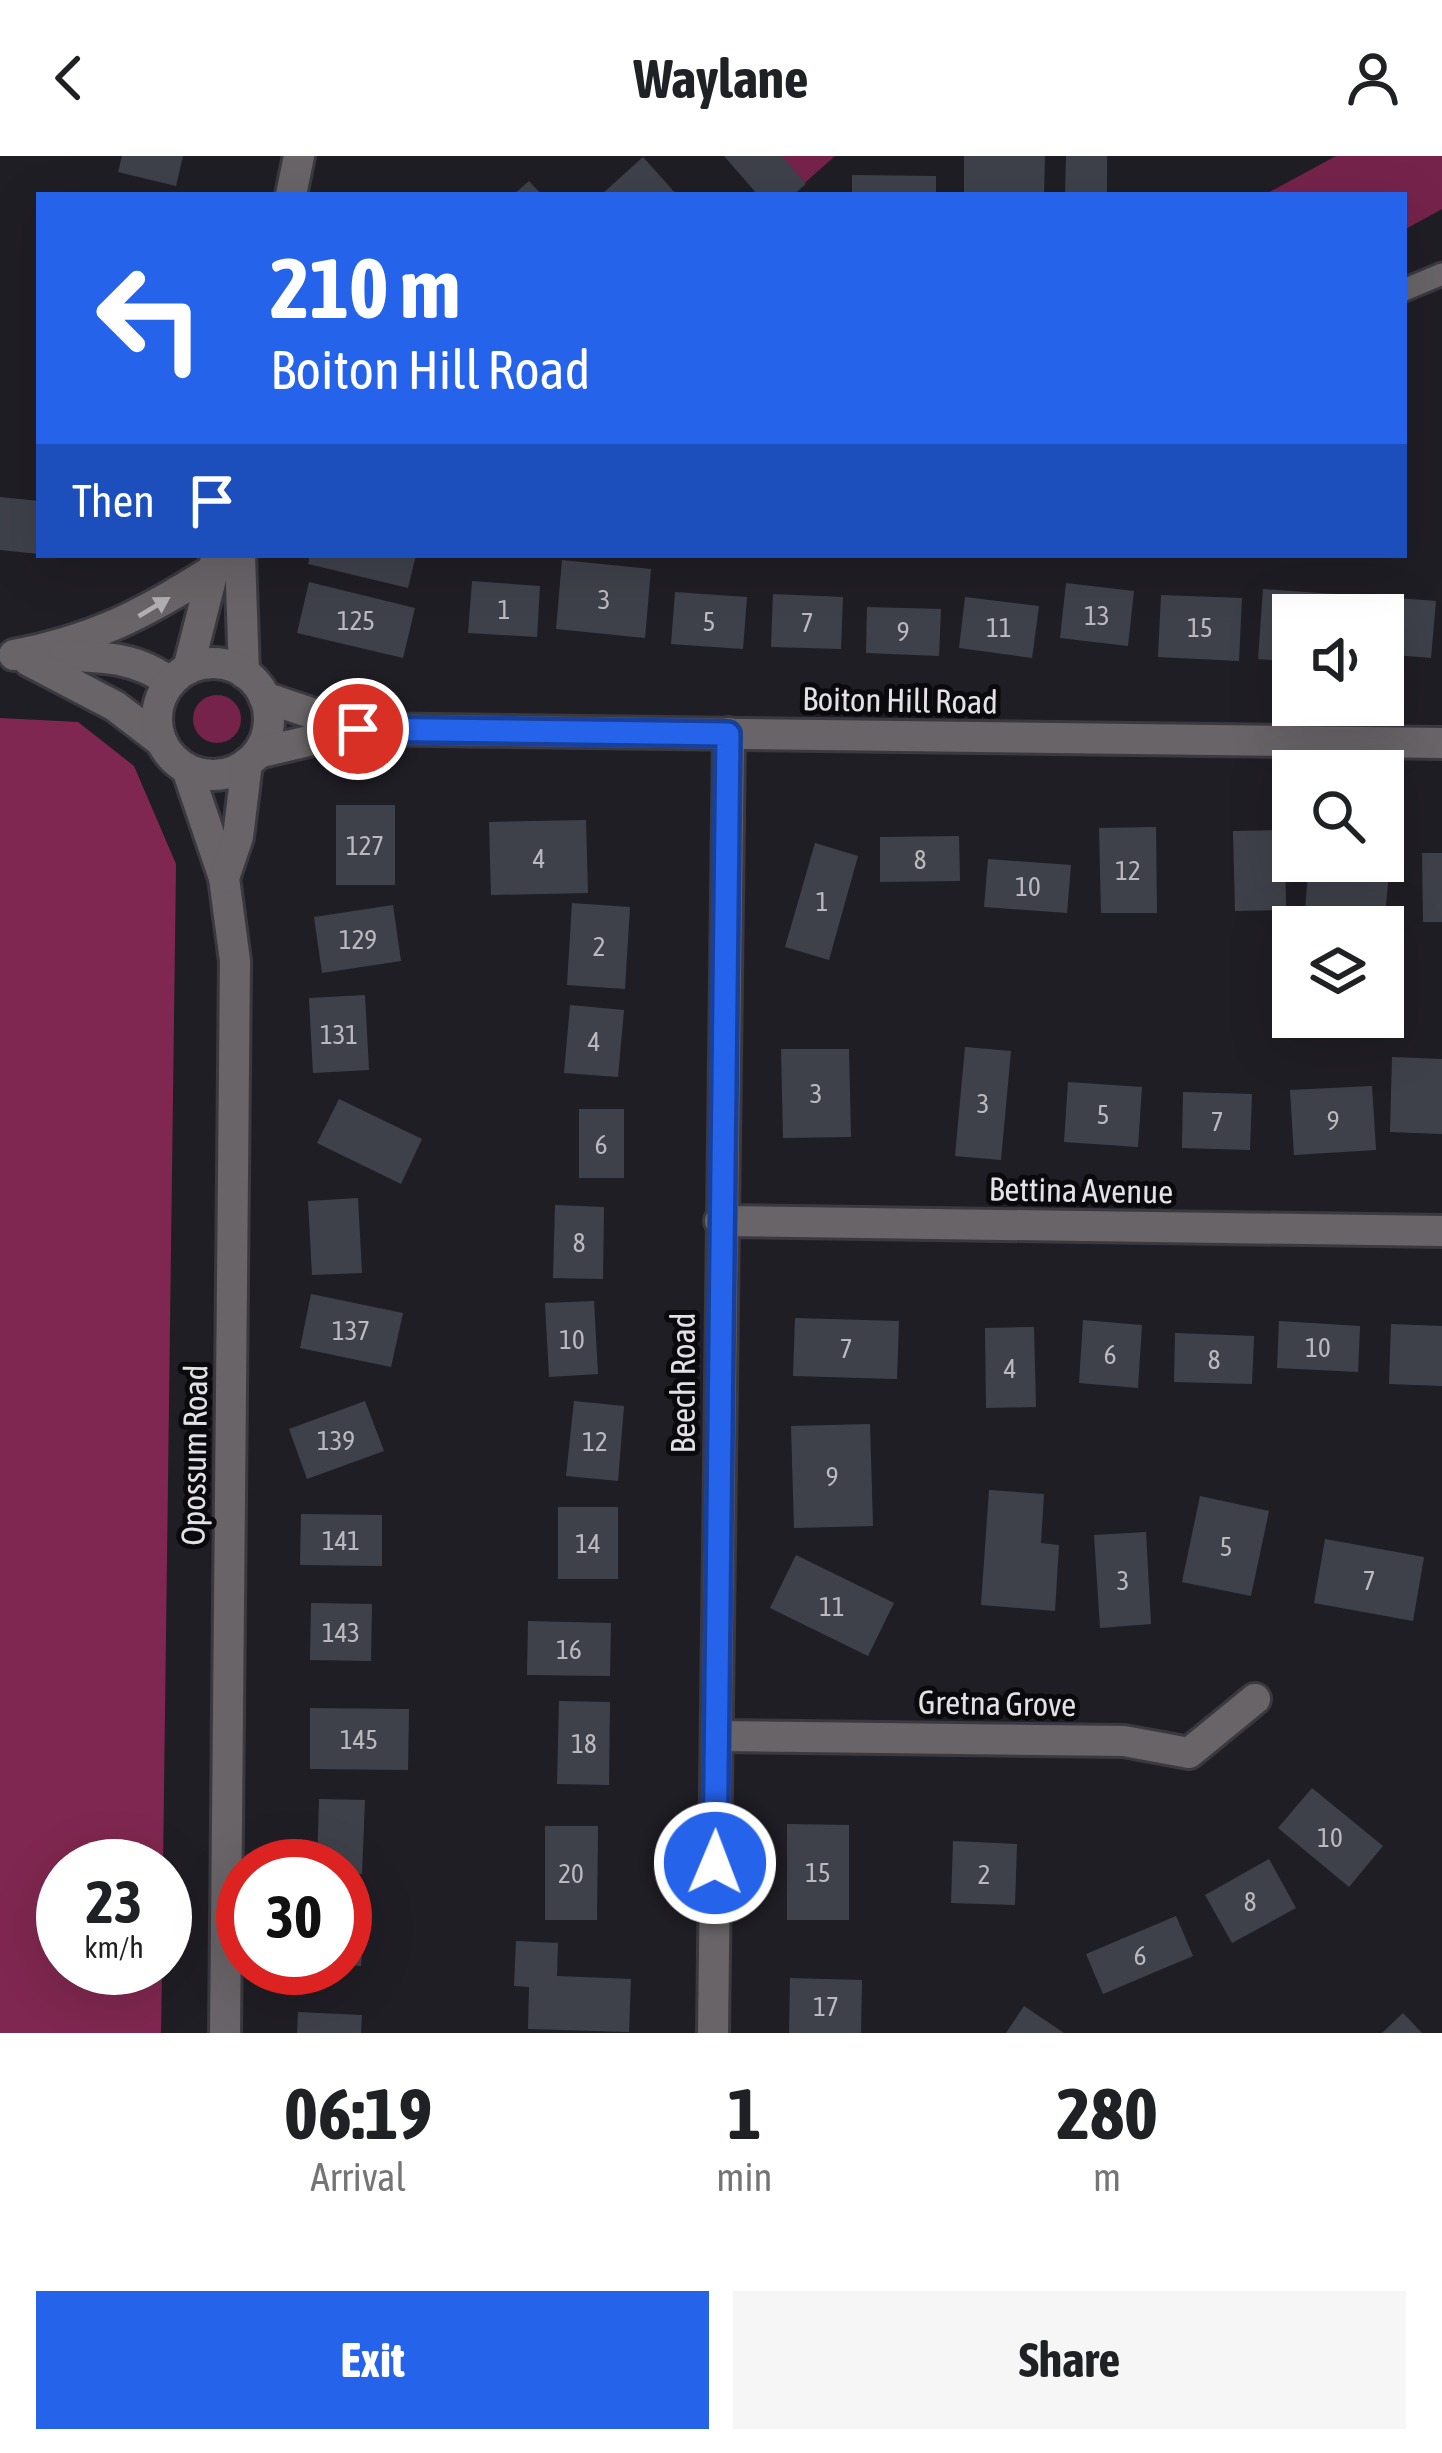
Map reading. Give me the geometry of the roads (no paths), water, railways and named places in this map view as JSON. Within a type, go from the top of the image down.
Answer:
[{"type":"street","points":[[292,192],[299,156]]},
{"type":"street","points":[[7,655],[61,674],[162,742],[187,769],[218,775],[253,758],[268,727],[254,685],[240,558]]},
{"type":"street","points":[[7,655],[80,642],[141,616],[214,564]]},
{"type":"street","points":[[162,742],[158,711],[179,676],[214,564]]},
{"type":"street","points":[[7,655],[105,657],[179,676],[217,664],[254,685]]},
{"type":"street","name":"Boiton Hill Road","points":[[254,685],[358,729]]},
{"type":"street","name":"Boiton Hill Road","points":[[253,758],[358,729],[1442,743]]},
{"type":"street","name":"Beech Road","points":[[713,2033],[728,734]]},
{"type":"street","name":"Opossum Road","points":[[224,878],[238,837],[253,758]]},
{"type":"street","name":"Opossum Road","points":[[187,769],[224,878],[235,961],[225,2033]]},
{"type":"street","name":"Bettina Avenue","points":[[720,1221],[1442,1231]]},
{"type":"street","name":"Gretna Grove","points":[[717,1736],[1124,1741],[1189,1754],[1255,1699]]},
{"type":"lane","points":[[1407,289],[1442,274]]}]
